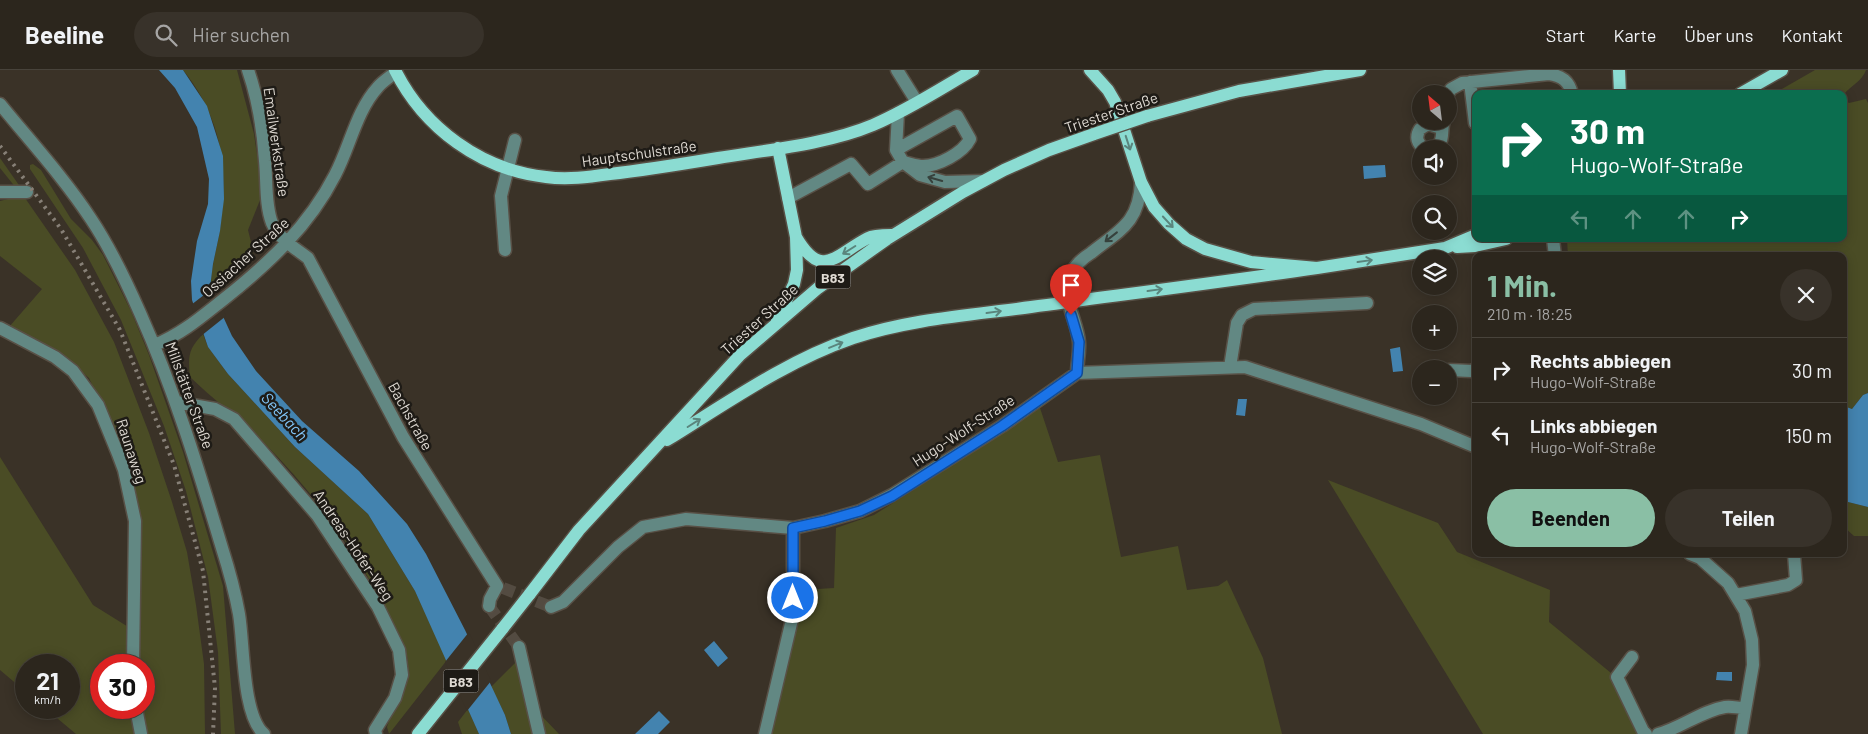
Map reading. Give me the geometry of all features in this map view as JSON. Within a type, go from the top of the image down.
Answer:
[{"type":"main road","name":"Hauptschulstraße","points":[[395,71],[412,97],[435,126],[481,157],[508,169],[546,177],[579,178],[639,171],[778,148],[851,132],[873,125],[898,113],[973,70]]},
{"type":"main road","points":[[1090,70],[1108,90],[1115,102],[1141,182],[1154,206],[1168,224],[1186,239],[1206,250],[1251,262],[1317,268]]},
{"type":"main road","name":"Triester Straße","points":[[418,734],[578,530],[740,355],[818,288],[894,234],[983,181],[1049,150],[1094,134],[1147,116],[1239,91],[1360,70]]},
{"type":"main road","points":[[1619,70],[1620,90]]},
{"type":"main road","points":[[1747,90],[1782,70]]},
{"type":"main road","points":[[775,324],[797,270],[796,237],[778,148]]},
{"type":"main road","points":[[796,237],[808,255],[814,260],[823,262],[840,256],[870,237],[894,234]]},
{"type":"main road","points":[[1445,248],[1472,237]]},
{"type":"main road","points":[[652,449],[779,371],[853,338],[887,329],[925,322],[1493,242]]},
{"type":"street","name":"Emailwerkstraße","points":[[248,70],[256,95],[272,223],[288,243]]},
{"type":"street","points":[[897,70],[918,102]]},
{"type":"street","name":"Ossiacher Straße","points":[[154,346],[176,336],[192,325],[244,283],[288,243],[319,204],[331,182],[365,105],[378,87],[395,71]]},
{"type":"street","points":[[1458,85],[1470,82],[1550,74],[1560,75],[1566,80],[1570,90]]},
{"type":"street","points":[[1470,82],[1472,98]]},
{"type":"street","name":"Millstätter Straße","points":[[0,104],[92,220],[123,275],[154,346],[176,402],[198,468],[235,591],[240,616],[249,700],[254,721],[264,734]]},
{"type":"street","points":[[898,113],[896,150],[903,162],[920,175],[945,182],[983,181]]},
{"type":"street","points":[[788,198],[851,164],[868,184],[903,162],[922,166],[935,164],[966,146],[970,139],[957,116],[896,150]]},
{"type":"street","points":[[504,250],[501,196],[515,140]]},
{"type":"street","points":[[1141,182],[1140,200],[1136,211],[1126,225],[1083,258],[1072,272],[1067,285],[1068,302],[1079,342],[1077,373],[1245,367],[1420,424],[1472,445]]},
{"type":"street","points":[[0,192],[27,192]]},
{"type":"street","name":"Bachstraße","points":[[288,243],[308,258],[403,437],[500,587],[490,599],[489,606]]},
{"type":"street","points":[[1230,367],[1237,323],[1242,314],[1254,309],[1367,303]]},
{"type":"street","name":"Raunaweg","points":[[0,328],[55,357],[73,371],[98,404],[124,470],[135,521],[133,654]]},
{"type":"street","points":[[1457,370],[1472,371]]},
{"type":"street","name":"Hugo-Wolf-Straße","points":[[551,607],[563,602],[618,547],[643,526],[686,519],[793,528],[860,511],[892,496],[1002,426],[1077,373]]},
{"type":"street","name":"Andreas-Hofer-Weg","points":[[176,402],[216,409],[234,419],[317,515],[378,607],[399,650],[402,674],[395,698],[375,730],[376,734]]},
{"type":"street","points":[[765,734],[793,615],[793,528]]},
{"type":"street","points":[[1697,557],[1728,583],[1745,611],[1752,640],[1753,665],[1741,734]]},
{"type":"street","points":[[1736,595],[1788,584],[1796,580],[1794,557]]},
{"type":"street","points":[[519,647],[537,732]]},
{"type":"street","points":[[1632,657],[1617,677],[1646,734]]},
{"type":"street","points":[[1658,734],[1706,712],[1726,707],[1745,708]]},
{"type":"street","points":[[138,719],[141,734]]},
{"type":"green space","points":[[183,70],[237,70],[254,134],[260,175],[260,200],[248,230],[253,250],[252,261],[211,290],[223,207],[223,165],[220,145],[206,107],[196,88]]},
{"type":"green space","points":[[1815,70],[1866,70],[1860,80],[1847,91],[1780,90]]},
{"type":"green space","points":[[1866,99],[1868,103],[1868,393],[1863,395],[1852,409],[1847,407],[1847,252],[1568,252],[1567,242],[1847,242],[1847,101],[1849,103]]},
{"type":"green space","points":[[0,158],[21,188],[16,188],[0,168]]},
{"type":"green space","points":[[33,164],[41,170],[71,219],[92,240],[103,255],[131,311],[149,355],[183,452],[223,586],[235,734],[221,734],[218,652],[208,577],[186,491],[164,426],[121,320],[83,248],[30,169],[30,165]]},
{"type":"green space","points":[[25,198],[75,270],[114,342],[149,433],[187,552],[204,664],[205,734],[76,734],[58,719],[80,719],[80,654],[15,654],[15,683],[0,670],[0,457],[93,605],[138,633],[140,526],[109,422],[89,378],[66,358],[9,327],[42,289],[0,256],[0,201]]},
{"type":"green space","points":[[203,334],[208,347],[228,374],[295,447],[368,514],[415,591],[447,660],[389,734],[387,727],[404,688],[408,671],[407,657],[400,638],[362,567],[315,500],[261,440],[190,377],[190,354],[194,344]]},
{"type":"green space","points":[[1040,408],[1058,462],[1100,455],[1121,557],[1178,546],[1187,590],[1218,586],[1227,580],[1263,658],[1282,734],[768,734],[799,617],[801,590],[834,588],[836,528],[874,515]]},
{"type":"green space","points":[[1328,480],[1438,523],[1457,552],[1550,590],[1549,622],[1611,673],[1641,734],[1483,734]]},
{"type":"green space","points":[[1847,502],[1868,507],[1868,536],[1854,536],[1847,530]]},
{"type":"green space","points":[[521,657],[535,709],[559,734],[511,734],[505,715],[491,687]]},
{"type":"green space","points":[[468,709],[479,734],[462,734],[458,722]]},
{"type":"water","name":"Seebach","points":[[159,70],[183,70],[207,106],[223,156],[224,199],[210,288],[232,336],[256,371],[302,421],[359,471],[407,524],[426,554],[465,630],[505,715],[511,734],[479,734],[415,591],[368,514],[295,447],[228,374],[208,347],[192,300],[191,281],[197,241],[208,204],[209,179],[197,127],[175,88]]},
{"type":"water","points":[[1385,165],[1386,177],[1364,179],[1363,166]]},
{"type":"water","points":[[1400,347],[1403,371],[1393,372],[1390,349]]},
{"type":"water","points":[[1868,393],[1868,507],[1847,502],[1847,407],[1852,409],[1863,395]]},
{"type":"water","points":[[1238,399],[1247,399],[1245,416],[1236,415]]},
{"type":"water","points":[[714,641],[728,658],[718,667],[704,650]]},
{"type":"water","points":[[1717,672],[1732,672],[1732,681],[1716,680]]},
{"type":"water","points":[[659,711],[670,722],[658,734],[635,734]]},
{"type":"pier","points":[[213,288],[226,316],[201,336],[191,305]]},
{"type":"pier","points":[[469,632],[491,681],[467,711],[445,662]]},
{"type":"tunnel","points":[[503,588],[551,607]]},
{"type":"tunnel","points":[[489,606],[519,647]]},
{"type":"railway","points":[[0,146],[61,229],[120,330],[174,465],[203,571],[215,688],[213,734]]},
{"type":"route","points":[[793,598],[793,528],[860,511],[892,496],[1002,426],[1077,373],[1079,342],[1071,315]]}]
